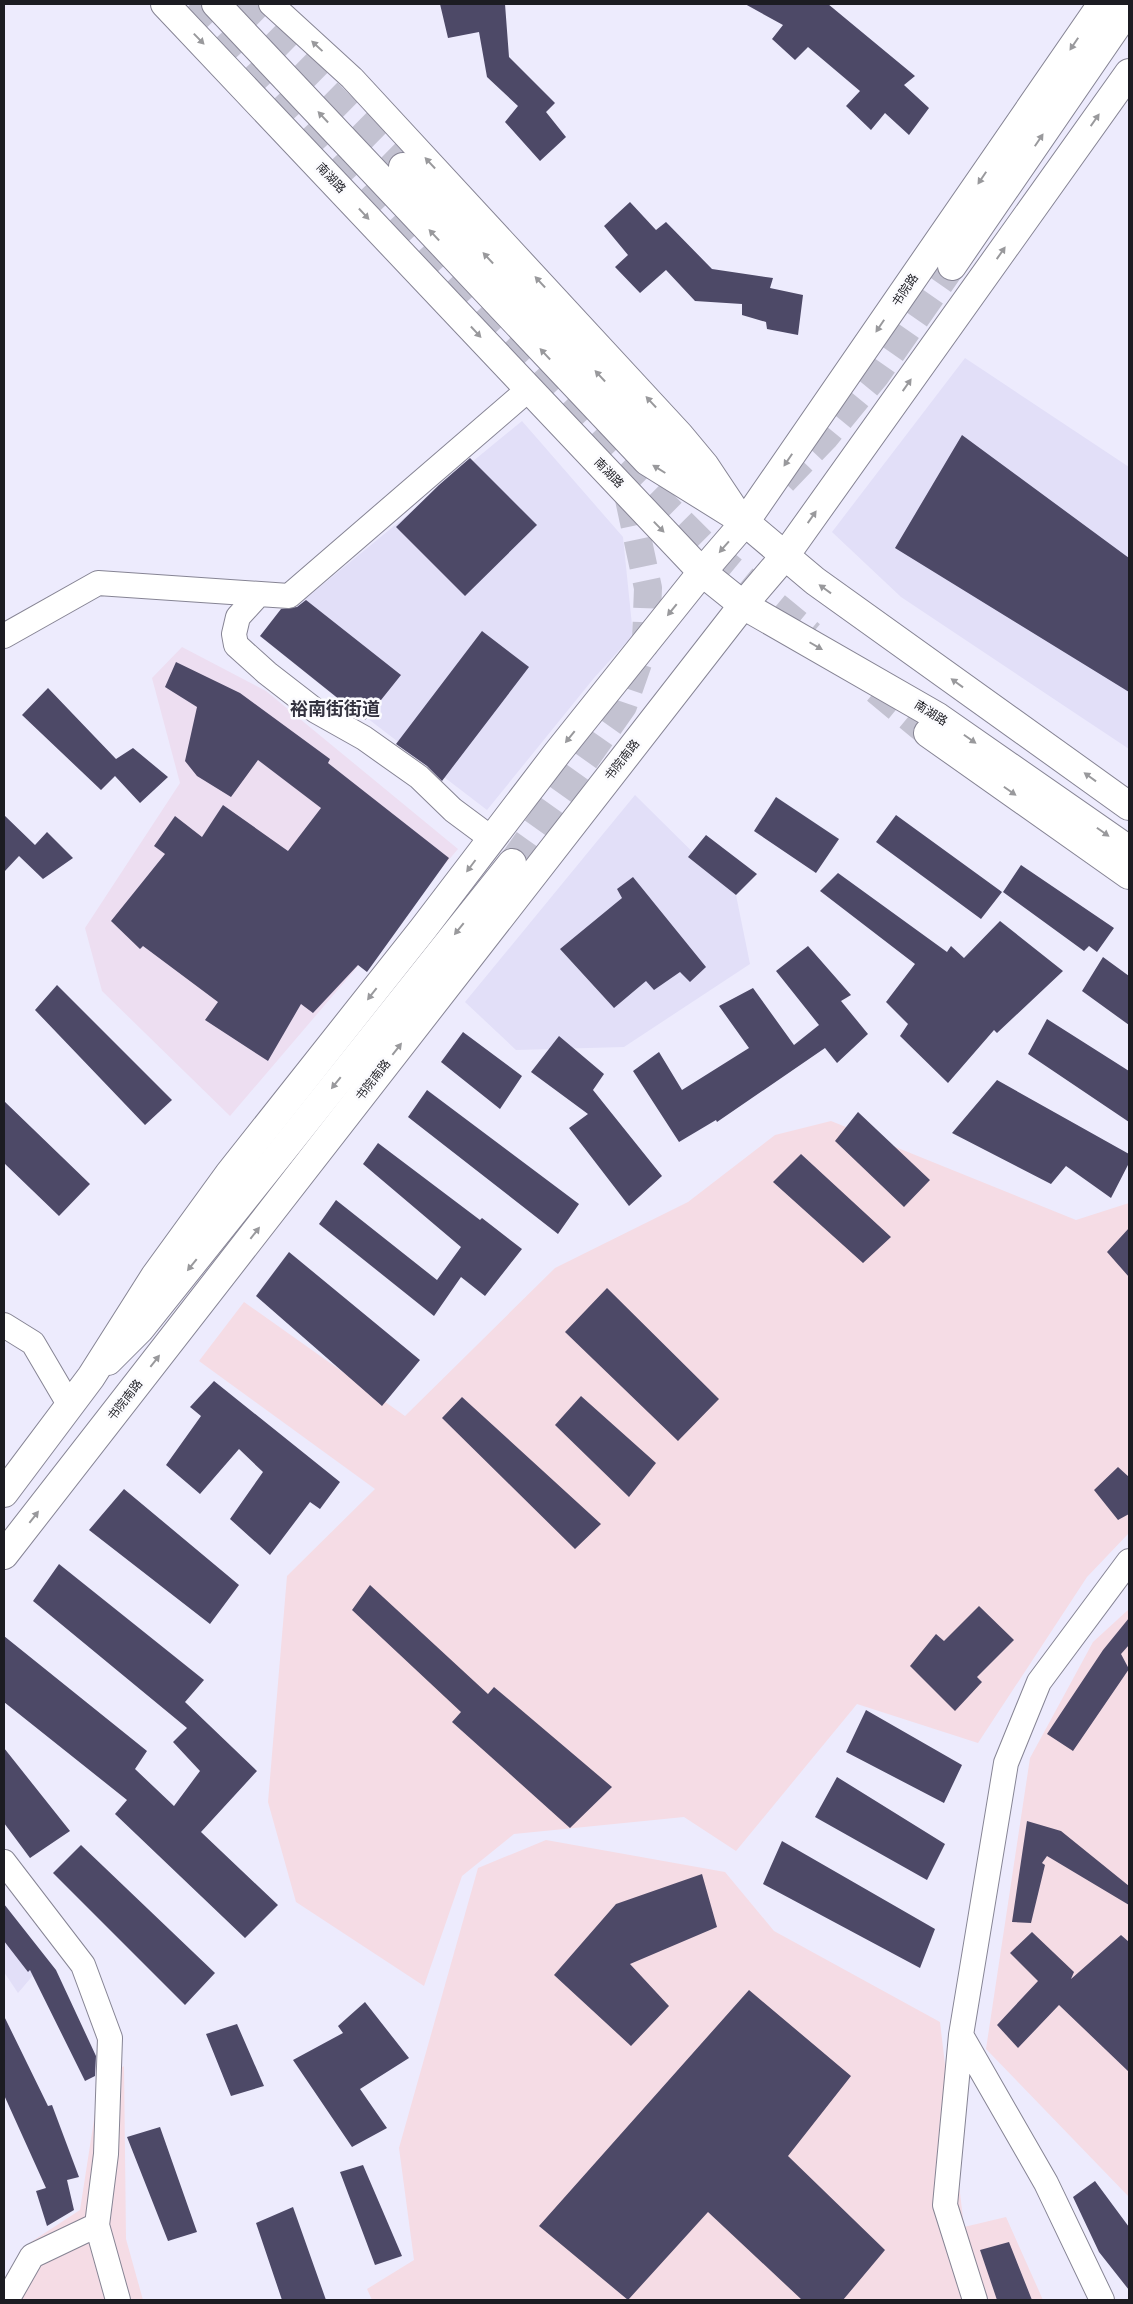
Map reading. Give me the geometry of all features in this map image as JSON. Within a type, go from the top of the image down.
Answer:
[{"type":"main road","name":"南湖路","points":[[165,4],[702,572],[743,604],[938,717],[1129,850]]},
{"type":"main road","points":[[216,4],[647,461],[745,522]]},
{"type":"main road","name":"书院路","points":[[702,572],[745,522],[1102,4]]},
{"type":"main road","points":[[952,266],[1129,8]]},
{"type":"main road","points":[[784,557],[1129,72]]},
{"type":"main road","points":[[403,167],[641,421],[745,522],[784,557],[1129,806]]},
{"type":"main road","name":"书院南路","points":[[4,1555],[743,604],[784,557]]},
{"type":"main road","points":[[4,1493],[91,1377],[155,1276],[224,1182],[702,572]]},
{"type":"main road","points":[[928,733],[1129,875]]},
{"type":"main road","points":[[91,1377],[140,1329],[512,864]]},
{"type":"street","points":[[271,4],[352,78],[681,434],[706,464],[745,522]]},
{"type":"street","points":[[4,636],[98,583],[289,596],[529,389]]},
{"type":"street","points":[[259,594],[238,617],[234,634],[236,646],[267,673],[316,710],[364,738],[419,778],[453,810],[492,839]]},
{"type":"street","points":[[4,1325],[33,1343],[70,1406]]},
{"type":"street","points":[[976,2300],[945,2205],[961,2035],[1006,1763],[1039,1682],[1129,1561]]},
{"type":"street","points":[[4,1862],[83,1965],[110,2038],[106,2154],[97,2225],[118,2300]]},
{"type":"street","points":[[961,2035],[1046,2183],[1102,2300]]},
{"type":"street","points":[[7,2300],[32,2256],[97,2225]]},
{"type":"shaded area","points":[[965,358],[1129,467],[1129,749],[901,597],[832,532]]},
{"type":"shaded area","points":[[522,421],[623,537],[633,635],[594,678],[487,810],[260,636]]},
{"type":"shaded area","points":[[182,647],[266,691],[458,849],[230,1116],[102,991],[85,928],[180,783],[152,678]]},
{"type":"shaded area","points":[[635,795],[736,895],[750,964],[624,1047],[516,1050],[465,1002]]},
{"type":"shaded area","points":[[831,1121],[1076,1220],[1129,1203],[1129,1533],[1087,1577],[978,1743],[857,1704],[736,1851],[684,1817],[514,1834],[462,1876],[424,1986],[296,1902],[268,1802],[287,1576],[375,1489],[199,1361],[244,1302],[405,1416],[555,1268],[688,1202],[775,1135]]},
{"type":"shaded area","points":[[1129,1609],[1129,2197],[986,2049],[1030,1758],[1093,1642]]},
{"type":"shaded area","points":[[546,1840],[725,1872],[774,1931],[940,2022],[964,2227],[1006,2217],[1043,2300],[372,2300],[367,2289],[414,2260],[399,2148],[478,1868]]},
{"type":"shaded area","points":[[4,1906],[47,1959],[18,1993],[4,1972]]},
{"type":"shaded area","points":[[124,2066],[126,2239],[143,2300],[4,2300],[4,2285],[31,2242],[80,2210],[100,2081]]},
{"type":"building","points":[[440,4],[505,4],[509,57],[555,103],[546,112],[566,137],[540,161],[505,122],[518,106],[487,77],[479,32],[448,38]]},
{"type":"building","points":[[745,4],[828,4],[915,76],[904,85],[929,108],[909,135],[885,113],[871,130],[846,106],[860,91],[808,47],[795,60],[772,39],[783,25]]},
{"type":"building","points":[[630,202],[656,230],[666,222],[712,269],[773,278],[770,288],[803,295],[798,335],[767,329],[766,322],[742,315],[742,304],[695,301],[666,270],[640,293],[615,267],[628,255],[604,226]]},
{"type":"building","points":[[962,435],[1129,558],[1129,692],[895,548]]},
{"type":"building","points":[[470,458],[537,525],[465,596],[396,527]]},
{"type":"building","points":[[306,600],[401,675],[365,720],[260,636],[281,609],[297,607]]},
{"type":"building","points":[[482,631],[529,667],[442,781],[427,766],[396,744]]},
{"type":"building","points":[[176,662],[240,693],[330,759],[328,763],[449,858],[367,972],[358,965],[313,1013],[301,1004],[268,1061],[205,1020],[218,1002],[143,946],[140,949],[111,921],[165,854],[154,846],[175,816],[202,837],[223,805],[288,851],[321,808],[258,760],[231,797],[197,776],[185,761],[197,707],[165,687]]},
{"type":"building","points":[[48,688],[116,759],[133,748],[168,777],[140,803],[115,776],[101,790],[22,715]]},
{"type":"building","points":[[776,797],[839,839],[816,873],[754,831]]},
{"type":"building","points":[[4,815],[35,845],[47,832],[73,858],[43,879],[19,856],[4,872]]},
{"type":"building","points":[[896,815],[1002,892],[981,919],[876,842]]},
{"type":"building","points":[[706,835],[757,874],[736,895],[688,857]]},
{"type":"building","points":[[1021,865],[1114,928],[1097,952],[1089,946],[1084,951],[1003,892]]},
{"type":"building","points":[[838,873],[947,952],[951,946],[964,958],[1000,921],[1063,971],[997,1033],[994,1030],[948,1083],[900,1036],[908,1024],[886,1002],[915,964],[820,891]]},
{"type":"building","points":[[633,877],[706,967],[690,982],[680,972],[654,990],[646,981],[614,1008],[560,949],[622,898],[617,889]]},
{"type":"building","points":[[808,946],[851,995],[841,1001],[868,1034],[837,1063],[825,1048],[717,1122],[716,1120],[679,1142],[633,1071],[659,1052],[682,1090],[749,1048],[719,1006],[753,988],[794,1045],[819,1025],[776,971]]},
{"type":"building","points":[[1103,957],[1129,976],[1129,1025],[1082,991]]},
{"type":"building","points":[[57,985],[172,1100],[145,1125],[35,1010]]},
{"type":"building","points":[[1047,1019],[1129,1071],[1129,1122],[1028,1054]]},
{"type":"building","points":[[463,1032],[522,1076],[500,1109],[441,1062]]},
{"type":"building","points":[[559,1036],[604,1074],[593,1090],[662,1176],[629,1206],[569,1128],[588,1114],[531,1072]]},
{"type":"building","points":[[997,1080],[1129,1154],[1129,1163],[1111,1198],[1066,1166],[1051,1184],[952,1133]]},
{"type":"building","points":[[427,1090],[579,1204],[558,1234],[408,1117]]},
{"type":"building","points":[[4,1101],[90,1184],[59,1216],[4,1163]]},
{"type":"building","points":[[858,1112],[930,1180],[904,1207],[835,1141]]},
{"type":"building","points":[[378,1143],[480,1220],[482,1218],[522,1249],[485,1296],[461,1277],[434,1316],[319,1224],[336,1200],[437,1280],[461,1247],[363,1164]]},
{"type":"building","points":[[801,1154],[891,1237],[863,1263],[773,1182]]},
{"type":"building","points":[[1129,1228],[1129,1277],[1107,1252]]},
{"type":"building","points":[[289,1252],[420,1360],[382,1406],[256,1296]]},
{"type":"building","points":[[607,1288],[719,1399],[678,1441],[565,1332]]},
{"type":"building","points":[[214,1381],[340,1482],[320,1509],[310,1502],[270,1555],[230,1519],[263,1472],[239,1449],[200,1494],[166,1465],[201,1416],[190,1407]]},
{"type":"building","points":[[581,1396],[656,1463],[629,1497],[555,1425]]},
{"type":"building","points":[[462,1397],[601,1524],[575,1549],[442,1418]]},
{"type":"building","points":[[1118,1467],[1129,1477],[1129,1514],[1118,1520],[1094,1490]]},
{"type":"building","points":[[124,1489],[239,1585],[210,1624],[89,1530]]},
{"type":"building","points":[[59,1564],[204,1680],[185,1702],[257,1771],[201,1832],[278,1905],[245,1938],[115,1814],[127,1800],[4,1702],[4,1636],[147,1751],[135,1769],[174,1806],[200,1771],[173,1742],[187,1728],[33,1601]]},
{"type":"building","points":[[370,1585],[488,1694],[494,1687],[612,1787],[570,1828],[452,1722],[461,1712],[352,1610]]},
{"type":"building","points":[[979,1606],[1014,1640],[977,1677],[982,1682],[955,1711],[910,1666],[936,1634],[944,1641]]},
{"type":"building","points":[[1129,1618],[1129,1645],[1121,1654],[1129,1669],[1073,1751],[1047,1734],[1103,1650]]},
{"type":"building","points":[[866,1710],[962,1765],[944,1803],[846,1752]]},
{"type":"building","points":[[4,1748],[70,1831],[30,1858],[4,1823]]},
{"type":"building","points":[[837,1777],[945,1844],[927,1880],[815,1817]]},
{"type":"building","points":[[1027,1821],[1061,1831],[1129,1886],[1129,1905],[1047,1856],[1042,1863],[1045,1865],[1031,1923],[1012,1922]]},
{"type":"building","points":[[782,1841],[935,1929],[920,1968],[763,1884]]},
{"type":"building","points":[[81,1845],[215,1973],[185,2005],[53,1873]]},
{"type":"building","points":[[702,1874],[717,1927],[630,1964],[669,2006],[631,2046],[554,1975],[616,1904]]},
{"type":"building","points":[[4,1904],[56,1970],[96,2056],[95,2076],[85,2081],[30,1970],[28,1972],[4,1941]]},
{"type":"building","points":[[1032,1932],[1074,1972],[1071,1979],[1121,1935],[1129,1942],[1129,2072],[1059,2005],[1018,2048],[997,2025],[1038,1981],[1010,1953]]},
{"type":"building","points":[[749,1990],[851,2076],[788,2156],[885,2250],[843,2300],[802,2300],[708,2212],[628,2300],[539,2226]]},
{"type":"building","points":[[365,2002],[409,2058],[360,2089],[387,2128],[352,2147],[293,2060],[343,2033],[338,2026]]},
{"type":"building","points":[[4,2016],[48,2106],[52,2105],[79,2177],[67,2180],[74,2210],[47,2226],[36,2191],[46,2188],[4,2095]]},
{"type":"building","points":[[237,2024],[264,2086],[231,2096],[206,2034]]},
{"type":"building","points":[[160,2127],[197,2232],[168,2241],[127,2137]]},
{"type":"building","points":[[363,2165],[402,2256],[375,2265],[340,2172]]},
{"type":"building","points":[[1095,2181],[1129,2227],[1129,2290],[1099,2252],[1073,2197]]},
{"type":"building","points":[[293,2207],[326,2300],[282,2300],[256,2223]]},
{"type":"building","points":[[1009,2242],[1032,2300],[997,2300],[980,2250]]},
{"type":"tunnel","points":[[191,4],[620,461],[712,553],[811,635]]},
{"type":"tunnel","points":[[238,4],[403,167]]},
{"type":"tunnel","points":[[783,481],[825,437],[876,375],[952,266]]},
{"type":"tunnel","points":[[512,863],[623,706],[646,640],[648,588],[626,485]]},
{"type":"tunnel","points":[[876,690],[928,733]]},
{"type":"district","name":"裕南街街道","points":[[335,709]]}]
